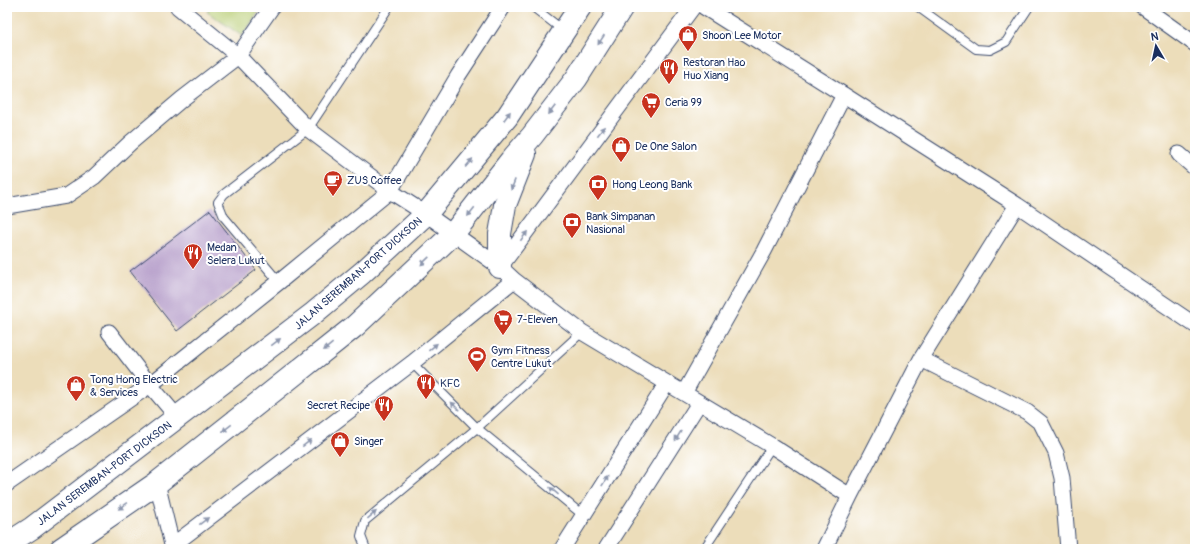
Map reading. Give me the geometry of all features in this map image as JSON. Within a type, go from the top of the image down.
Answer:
[{"type":"highway","name":"JALAN SEREMBAN-PORT DICKSON","points":[[7,544],[32,528],[314,313],[362,273],[426,214],[507,117],[580,7]]},
{"type":"highway","points":[[62,549],[157,483],[291,378],[355,326],[453,234],[576,79],[622,7]]},
{"type":"highway","points":[[507,273],[500,234],[505,206],[532,136]]},
{"type":"street","points":[[178,7],[238,56],[308,129],[390,191],[426,214],[507,273],[582,332],[684,393],[699,404],[772,446],[850,496]]},
{"type":"street","points":[[7,206],[66,196],[94,177],[141,133],[238,56],[272,7]]},
{"type":"street","points":[[7,484],[150,385],[390,191],[458,76],[503,7]]},
{"type":"street","points":[[157,483],[173,547],[412,364],[507,273],[693,7]]},
{"type":"street","points":[[704,7],[1016,205],[1195,325]]},
{"type":"street","points":[[1143,7],[1195,44]]},
{"type":"street","points":[[684,393],[764,251],[844,95]]},
{"type":"street","points":[[1179,154],[1195,168]]},
{"type":"street","points":[[824,549],[922,359],[1016,205]]},
{"type":"street","points":[[109,332],[177,417]]},
{"type":"street","points":[[922,359],[1027,412],[1041,423],[1056,453],[1062,478],[1068,549]]},
{"type":"street","points":[[562,549],[667,383]]},
{"type":"street","points":[[606,549],[699,404]]},
{"type":"lane","points":[[279,282],[224,217],[218,202],[224,194],[308,129],[389,7]]},
{"type":"lane","points":[[533,7],[564,31]]},
{"type":"lane","points":[[918,7],[976,49],[990,50],[1006,42],[1029,7]]},
{"type":"lane","points":[[366,549],[361,536],[365,521],[477,428],[582,332]]},
{"type":"lane","points":[[412,364],[477,428],[584,516]]},
{"type":"lane","points":[[704,549],[772,446]]},
{"type":"green space","points":[[210,7],[262,7],[242,36],[207,12]]},
{"type":"building","name":"Medan Selera Lukut","points":[[210,210],[256,270],[177,331],[130,271]]},
{"type":"place","name":"Shoon Lee Motor","points":[[688,52]]},
{"type":"place","name":"Restoran Hao Huo Xiang","points":[[669,85]]},
{"type":"place","name":"Ceria 99","points":[[651,119]]},
{"type":"place","name":"De One Salon","points":[[621,163]]},
{"type":"place","name":"ZUS Coffee","points":[[333,197]]},
{"type":"place","name":"Hong Leong Bank","points":[[598,201]]},
{"type":"place","name":"Bank Simpanan Nasional","points":[[572,239]]},
{"type":"place","name":"Medan Selera Lukut","points":[[193,270]]},
{"type":"place","name":"7-Eleven","points":[[503,336]]},
{"type":"place","name":"Gym Fitness Centre Lukut","points":[[477,373]]},
{"type":"place","name":"KFC","points":[[426,400]]},
{"type":"place","name":"Tong Hong Electric & Services","points":[[76,402]]},
{"type":"place","name":"Secret Recipe","points":[[384,422]]},
{"type":"place","name":"Singer","points":[[340,458]]}]
